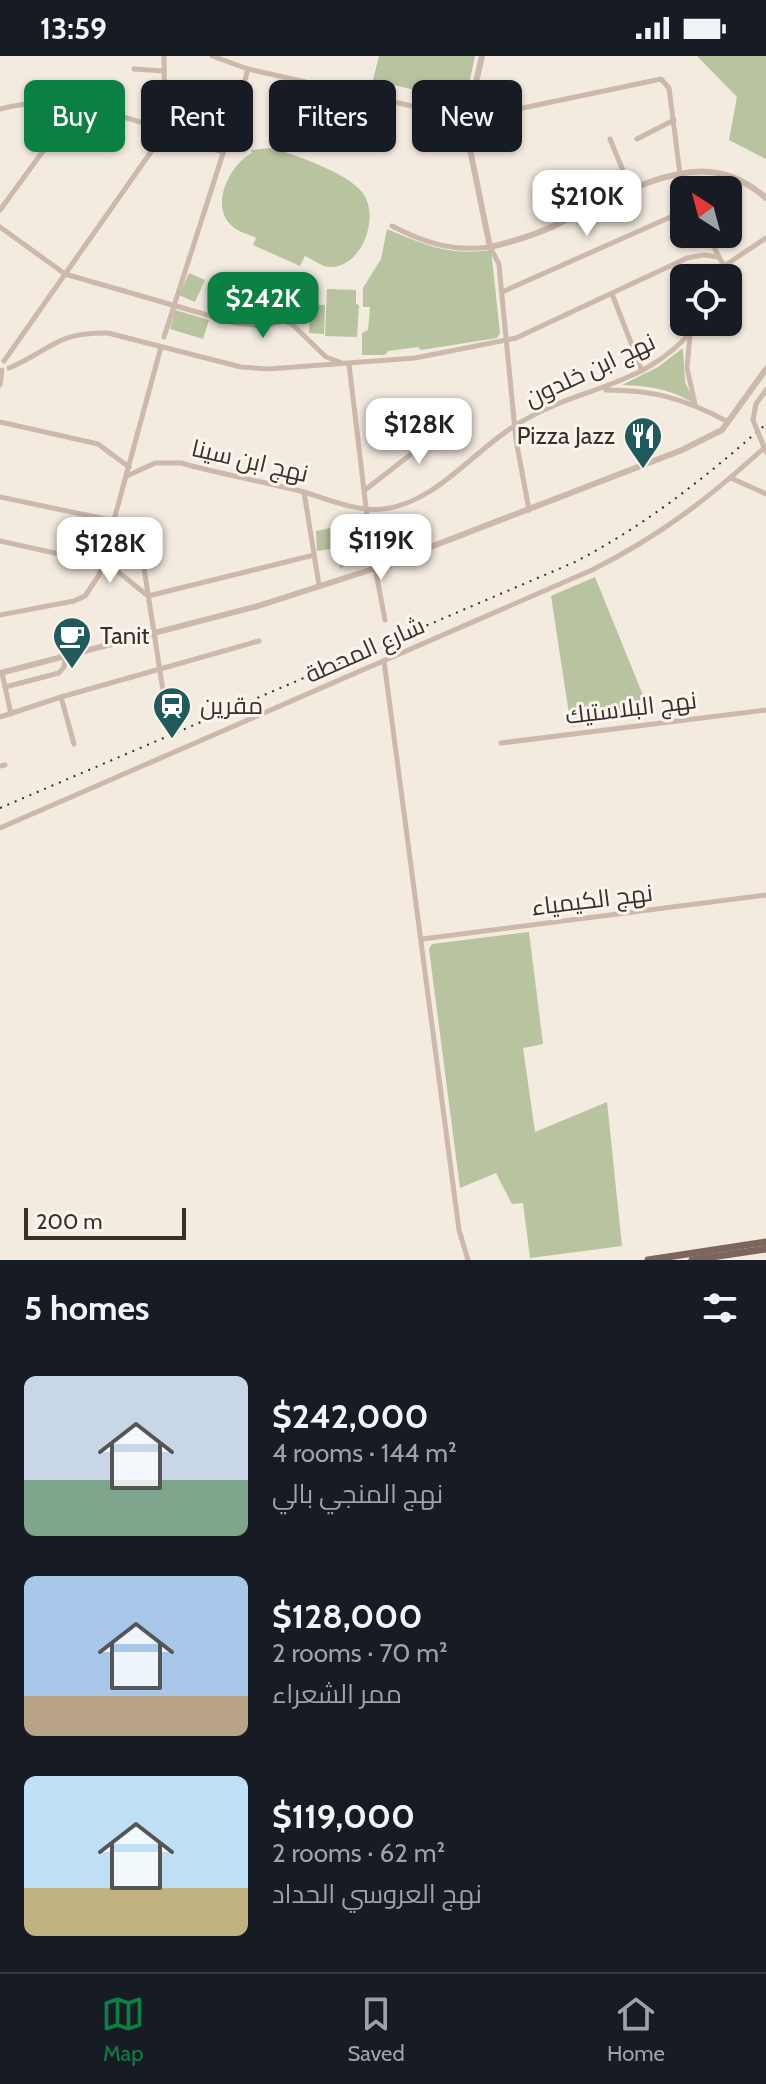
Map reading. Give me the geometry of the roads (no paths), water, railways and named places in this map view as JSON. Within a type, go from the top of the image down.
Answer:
[{"type":"main road","points":[[648,1260],[766,1242]]},
{"type":"main road","points":[[692,1260],[766,1249]]},
{"type":"street","points":[[164,56],[165,80]]},
{"type":"street","points":[[212,56],[248,69],[412,106]]},
{"type":"street","points":[[477,80],[482,56]]},
{"type":"street","points":[[134,69],[164,71]]},
{"type":"street","points":[[245,80],[248,69]]},
{"type":"street","points":[[522,106],[661,79],[669,88],[680,174]]},
{"type":"street","points":[[0,109],[24,105]]},
{"type":"street","points":[[637,139],[674,120]]},
{"type":"street","points":[[610,139],[632,191]]},
{"type":"street","points":[[0,210],[42,152]]},
{"type":"street","points":[[0,385],[3,366],[151,152]]},
{"type":"street","points":[[164,337],[223,152]]},
{"type":"street","points":[[471,152],[490,247],[499,264],[517,424],[516,440],[529,510]]},
{"type":"street","points":[[473,152],[473,161]]},
{"type":"street","points":[[392,226],[441,247],[473,250],[550,228],[632,191],[680,174],[725,175],[765,194]]},
{"type":"street","points":[[502,292],[670,217]]},
{"type":"street","points":[[0,227],[65,274],[235,323],[262,326],[283,321],[292,324],[326,357],[348,364]]},
{"type":"street","points":[[727,264],[766,238]]},
{"type":"street","points":[[714,248],[723,264]]},
{"type":"street","points":[[3,366],[57,340],[86,332],[108,333],[241,367],[268,369],[415,358],[508,341],[687,258],[704,255],[718,257]]},
{"type":"street","points":[[612,294],[642,371]]},
{"type":"street","name":"نهج ابن خلدون","points":[[365,508],[381,510],[412,501],[517,424],[642,371],[670,354],[689,336]]},
{"type":"street","points":[[690,336],[687,368],[695,404]]},
{"type":"street","points":[[0,615],[85,596],[104,564],[161,347]]},
{"type":"street","points":[[348,364],[365,508],[385,620]]},
{"type":"street","points":[[11,714],[1,673],[258,606],[376,568],[693,446],[713,436],[728,422],[766,369]]},
{"type":"street","points":[[601,390],[646,391],[695,404],[728,422]]},
{"type":"street","points":[[766,390],[756,404],[753,417],[755,429],[766,449]]},
{"type":"street","points":[[364,490],[456,419]]},
{"type":"street","points":[[0,422],[98,444],[129,467]]},
{"type":"street","name":"شارع المحطة","points":[[0,828],[592,570],[676,522],[766,449]]},
{"type":"street","name":"نهج ابن سينا","points":[[127,476],[155,463],[181,463],[365,508]]},
{"type":"street","points":[[731,478],[766,494]]},
{"type":"street","points":[[304,492],[319,585]]},
{"type":"street","points":[[0,497],[115,521],[137,545],[155,632],[164,697]]},
{"type":"street","points":[[0,541],[104,564],[148,596]]},
{"type":"street","points":[[148,596],[314,555]]},
{"type":"street","points":[[0,717],[259,641]]},
{"type":"street","points":[[5,687],[59,673],[64,667],[65,656]]},
{"type":"street","points":[[384,661],[459,1230],[468,1260]]},
{"type":"street","points":[[61,697],[74,744]]},
{"type":"street","name":"نهج البلاستيك","points":[[501,743],[766,710]]},
{"type":"street","name":"نهج الكيمياء","points":[[422,939],[766,895]]},
{"type":"railway","points":[[0,808],[575,562],[675,499],[766,424]]},
{"type":"place","name":"Pizza Jazz","points":[[643,470]]},
{"type":"place","name":"Tanit","points":[[72,670]]},
{"type":"place","name":"مقرين","points":[[172,740]]}]
